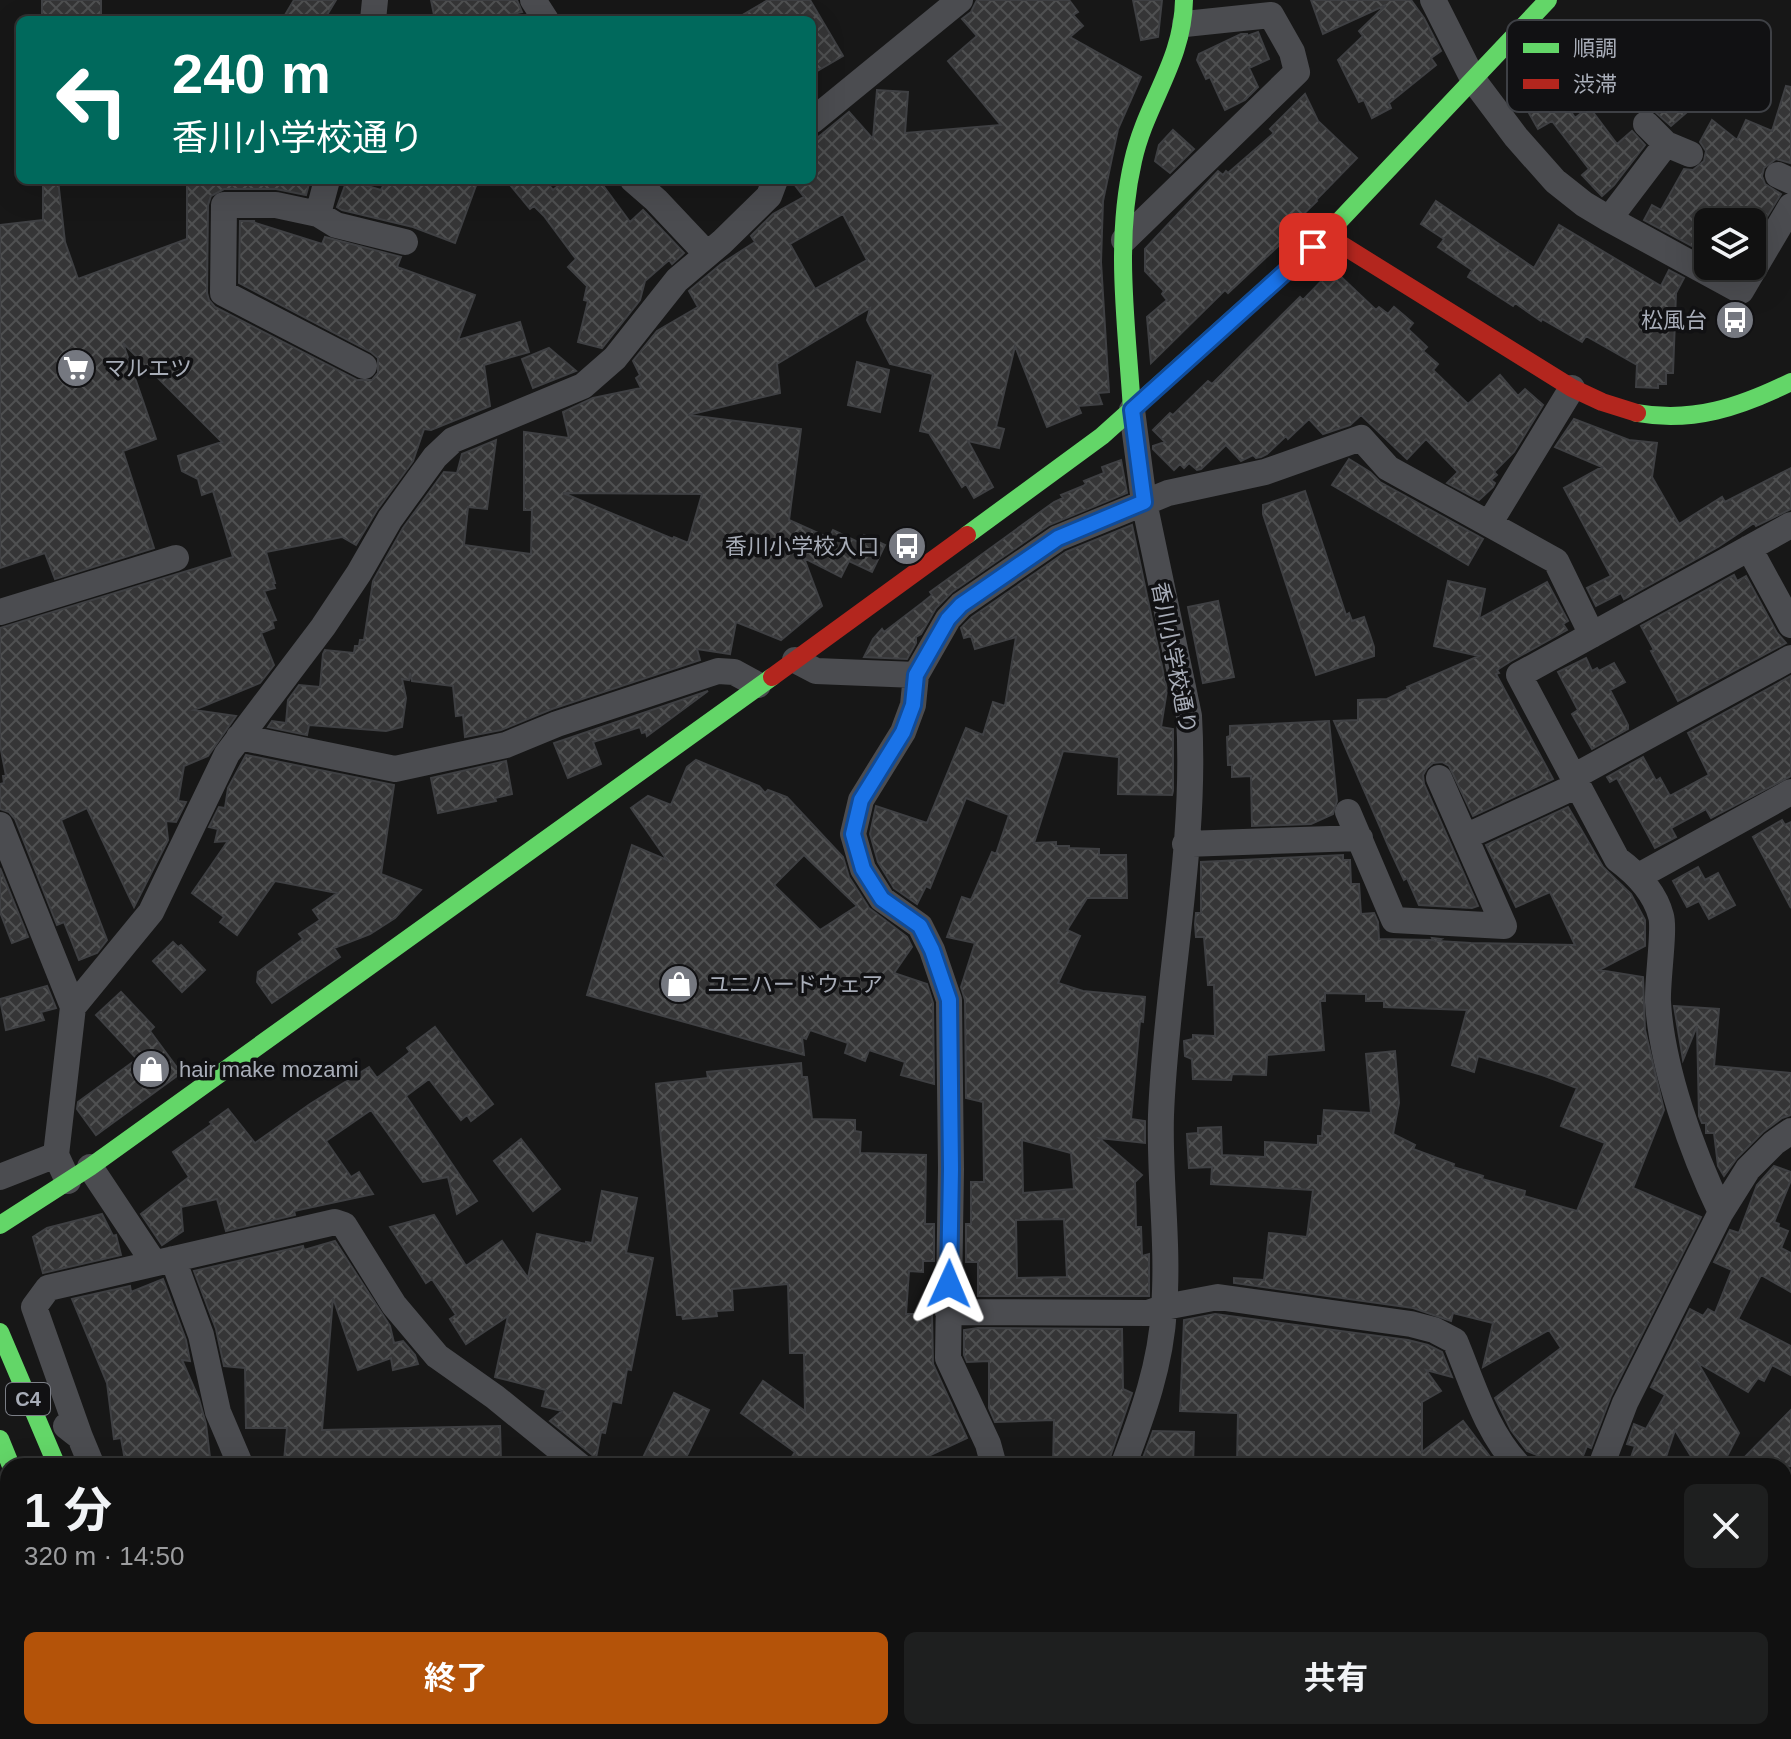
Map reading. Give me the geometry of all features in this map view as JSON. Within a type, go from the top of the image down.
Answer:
[{"type":"main road","points":[[1530,20],[1548,0]]},
{"type":"main road","name":"香川小学校通り","points":[[1132,410],[1122,264],[1130,174],[1146,117],[1180,47],[1185,12]]},
{"type":"main road","points":[[0,1225],[79,1174],[1102,436],[1326,235],[1507,45]]},
{"type":"main road","points":[[1326,235],[1604,405],[1644,415],[1685,419],[1721,413],[1759,399],[1791,382]]},
{"type":"main road","name":"C4","points":[[0,1332],[54,1458]]},
{"type":"main road","name":"C4","points":[[0,1439],[8,1458]]},
{"type":"street","points":[[816,118],[960,0]]},
{"type":"street","points":[[1433,0],[1474,81],[1516,137],[1555,181],[1609,219],[1741,291],[1791,206]]},
{"type":"street","points":[[1124,240],[1297,72],[1292,52],[1271,15],[1185,12]]},
{"type":"street","points":[[1609,219],[1678,149],[1646,124]]},
{"type":"street","points":[[318,214],[326,184]]},
{"type":"street","points":[[638,184],[706,253]]},
{"type":"street","points":[[73,1007],[151,912],[203,800],[239,737],[323,627],[390,519],[435,457],[453,440],[583,386],[615,358],[677,280],[769,196],[774,184]]},
{"type":"street","points":[[364,366],[223,293],[224,205],[276,205],[318,214],[336,225],[405,242]]},
{"type":"street","points":[[1489,524],[1572,388]]},
{"type":"street","name":"香川小学校通り","points":[[1126,1458],[1154,1380],[1165,1307],[1161,1115],[1191,748],[1189,716],[1144,502],[1132,410]]},
{"type":"street","points":[[992,1458],[948,1358],[951,1169],[949,1000],[932,950],[920,926],[882,899],[863,869],[853,834],[861,800],[903,732],[913,705],[916,675],[948,619],[961,605],[1058,538],[1168,493],[1265,472],[1361,438],[1388,468],[1556,561],[1592,635]]},
{"type":"street","points":[[1721,1212],[1709,1188],[1669,1069],[1658,1003],[1662,917],[1639,876],[1617,859],[1519,675],[1791,525]]},
{"type":"street","points":[[1749,548],[1791,625]]},
{"type":"street","points":[[0,612],[176,558]]},
{"type":"street","points":[[1465,837],[1575,781],[1791,658]]},
{"type":"street","points":[[795,660],[816,671],[916,675]]},
{"type":"street","points":[[239,737],[395,769],[506,745],[557,724],[718,671],[734,672],[758,685]]},
{"type":"street","points":[[1348,812],[1394,920],[1504,926],[1439,778]]},
{"type":"street","points":[[1639,876],[1791,792]]},
{"type":"street","points":[[0,825],[73,1007],[56,1155]]},
{"type":"street","points":[[1185,844],[1360,838]]},
{"type":"street","points":[[1604,1458],[1625,1403],[1721,1212],[1748,1169],[1791,1131]]},
{"type":"street","points":[[56,1155],[79,1174],[163,1261],[201,1335],[218,1412],[238,1458]]},
{"type":"street","points":[[0,1177],[56,1155]]},
{"type":"street","points":[[89,1458],[34,1307],[48,1288],[335,1222],[344,1225],[394,1305],[437,1356],[507,1406],[570,1458]]},
{"type":"street","points":[[948,1312],[1148,1313],[1218,1297],[1411,1324],[1434,1330],[1455,1341],[1491,1429],[1511,1458]]},
{"type":"street","points":[[12,1386],[80,1437]]},
{"type":"building","points":[[42,0],[101,0],[101,16],[42,16]]},
{"type":"building","points":[[294,0],[336,0],[326,16],[284,16]]},
{"type":"building","points":[[431,0],[517,0],[522,12],[503,16],[434,16]]},
{"type":"building","points":[[768,0],[810,0],[843,56],[816,72],[816,16],[741,16]]},
{"type":"building","points":[[977,0],[1069,0],[1078,12],[1073,15],[1083,26],[1070,37],[1141,77],[1118,129],[1103,201],[1101,262],[1109,392],[1098,393],[1102,404],[1078,406],[1081,413],[1047,427],[1015,346],[996,427],[1004,429],[999,448],[968,441],[993,487],[974,498],[966,484],[962,487],[929,433],[920,431],[933,374],[890,364],[867,320],[870,308],[777,364],[780,393],[688,415],[801,429],[789,520],[829,538],[833,530],[860,543],[864,535],[885,545],[872,572],[849,561],[841,577],[804,558],[822,606],[781,640],[736,622],[730,654],[697,649],[700,660],[552,709],[501,730],[465,737],[463,715],[456,716],[453,686],[412,681],[410,673],[409,680],[402,679],[406,698],[402,727],[386,731],[309,725],[307,735],[268,727],[272,721],[286,723],[288,700],[299,685],[320,687],[325,650],[354,653],[355,646],[364,640],[373,581],[403,528],[444,472],[457,473],[462,454],[496,440],[487,509],[468,507],[464,545],[531,554],[532,510],[524,510],[524,432],[569,438],[563,412],[593,398],[641,388],[636,378],[640,375],[633,361],[657,331],[698,307],[689,291],[721,264],[755,242],[751,236],[773,214],[804,197],[794,184],[816,184],[816,139],[849,112],[873,139],[877,90],[908,92],[905,133],[1001,125],[948,61],[977,36],[962,19],[971,12]],"holes":[[[843,214],[867,260],[815,289],[790,244]],[[563,493],[702,494],[688,543]]]},
{"type":"building","points":[[1133,0],[1162,0],[1158,37],[1141,40]]},
{"type":"building","points":[[1311,0],[1411,0],[1441,51],[1431,58],[1436,65],[1389,103],[1391,108],[1372,118],[1364,100],[1359,102],[1338,60],[1363,36],[1359,31],[1386,5],[1323,34]]},
{"type":"building","points":[[1258,32],[1269,59],[1249,68],[1258,87],[1245,100],[1225,110],[1210,77],[1206,79],[1197,60],[1199,54],[1241,34],[1247,36]]},
{"type":"building","points":[[1786,86],[1791,87],[1791,158],[1790,163],[1776,159],[1764,168],[1762,176],[1765,184],[1781,194],[1766,218],[1766,208],[1694,208],[1694,247],[1644,220],[1652,205],[1661,210],[1684,169],[1693,170],[1704,161],[1706,151],[1700,142],[1712,120],[1737,140],[1746,120],[1772,131]]},
{"type":"building","points":[[1305,94],[1318,121],[1357,158],[1284,233],[1288,237],[1228,293],[1225,290],[1151,363],[1147,317],[1167,300],[1162,294],[1164,291],[1145,271],[1145,249],[1218,171],[1223,175],[1226,171],[1228,173],[1274,133],[1270,129]]},
{"type":"building","points":[[1528,112],[1571,112],[1575,118],[1583,112],[1593,112],[1617,144],[1632,131],[1645,145],[1602,196],[1582,175],[1589,169],[1552,121],[1538,129]]},
{"type":"building","points":[[1655,112],[1687,112],[1671,126]]},
{"type":"building","points":[[1173,130],[1194,149],[1170,173],[1155,161],[1159,145]]},
{"type":"building","points":[[43,184],[58,184],[65,242],[78,279],[187,239],[187,184],[309,184],[306,195],[276,189],[224,189],[211,196],[208,205],[207,293],[215,307],[357,380],[372,380],[378,373],[378,358],[371,352],[239,283],[240,221],[255,221],[252,222],[322,244],[325,237],[401,257],[397,267],[475,295],[458,340],[520,322],[529,352],[484,365],[490,406],[431,430],[424,429],[413,461],[356,545],[342,537],[266,552],[275,588],[264,591],[276,620],[272,621],[274,628],[261,633],[274,665],[260,683],[194,710],[236,716],[208,756],[184,766],[178,801],[186,802],[176,822],[166,821],[168,840],[134,907],[87,808],[61,820],[107,940],[97,953],[79,960],[64,922],[57,925],[15,819],[9,812],[0,809],[0,784],[4,783],[3,776],[6,776],[0,745],[0,628],[233,557],[213,491],[202,495],[198,479],[182,471],[178,456],[222,442],[123,343],[156,439],[123,451],[154,548],[55,579],[45,553],[0,568],[0,225],[43,220]]},
{"type":"building","points":[[346,184],[361,184],[381,190],[384,184],[477,184],[455,243],[413,227],[337,207]]},
{"type":"building","points":[[509,184],[548,184],[553,190],[560,184],[602,184],[630,222],[643,210],[684,253],[672,264],[669,260],[645,281],[640,300],[602,348],[578,342],[588,301],[584,300],[587,286],[568,267],[576,259],[544,216],[534,206],[530,209]]},
{"type":"building","points":[[1436,201],[1534,268],[1559,225],[1661,286],[1669,270],[1684,278],[1676,293],[1673,373],[1666,373],[1666,384],[1658,384],[1658,388],[1636,387],[1637,365],[1586,336],[1582,342],[1541,321],[1468,277],[1472,270],[1438,247],[1444,239],[1421,224]]},
{"type":"building","points":[[1338,274],[1376,310],[1379,307],[1388,314],[1394,307],[1413,323],[1408,329],[1427,347],[1423,351],[1438,364],[1433,370],[1468,404],[1500,375],[1518,396],[1525,389],[1543,405],[1514,452],[1494,472],[1497,475],[1491,480],[1495,483],[1493,487],[1479,500],[1447,483],[1458,472],[1426,439],[1407,459],[1361,415],[1350,425],[1323,434],[1309,419],[1288,439],[1286,436],[1261,457],[1253,455],[1241,461],[1226,445],[1197,470],[1189,463],[1184,468],[1180,464],[1174,470],[1153,449],[1153,446],[1165,442],[1153,430],[1170,413],[1173,415],[1208,381],[1212,384],[1300,297],[1303,300],[1327,275],[1333,280]]},
{"type":"building","points":[[549,348],[576,371],[533,388],[522,359]]},
{"type":"building","points":[[857,362],[889,370],[880,412],[848,405]]},
{"type":"building","points":[[1574,419],[1629,440],[1657,443],[1652,477],[1679,524],[1722,497],[1725,502],[1791,468],[1791,509],[1756,526],[1754,523],[1718,547],[1624,599],[1621,593],[1596,606],[1587,588],[1611,576],[1564,488],[1602,467],[1555,447]]},
{"type":"building","points":[[1349,459],[1380,482],[1483,539],[1468,565],[1332,485]]},
{"type":"building","points":[[1121,460],[1127,493],[1049,525],[952,592],[936,608],[921,634],[916,637],[907,659],[864,657],[882,629],[884,632],[922,603],[932,595],[930,592],[1063,498],[1061,495],[1104,473],[1102,467]]},
{"type":"building","points":[[1305,491],[1346,615],[1349,613],[1352,621],[1364,617],[1374,647],[1374,656],[1316,675],[1263,514],[1263,505]]},
{"type":"building","points":[[1132,525],[1167,690],[1161,727],[1173,729],[1172,795],[1118,794],[1119,757],[1063,751],[1034,843],[1056,842],[1056,846],[1099,849],[1099,855],[1126,855],[1127,898],[1087,898],[1067,930],[1080,936],[1058,983],[1083,991],[1145,997],[1131,1119],[1145,1121],[1145,1143],[1099,1138],[1142,1175],[1135,1182],[1136,1227],[1141,1227],[1142,1256],[1149,1254],[1149,1296],[978,1296],[978,1262],[966,1262],[966,1224],[971,1224],[971,1182],[984,1182],[983,1102],[966,1098],[965,1000],[961,987],[975,943],[947,937],[962,897],[971,900],[992,852],[996,854],[1009,815],[966,798],[930,888],[926,886],[917,904],[894,888],[878,862],[870,834],[876,806],[927,823],[966,728],[983,735],[993,702],[1005,706],[1016,637],[975,649],[971,636],[964,638],[961,628],[972,617],[1066,552]],"holes":[[[1022,1140],[1071,1153],[1074,1189],[1023,1193]],[[1064,1219],[1067,1277],[1017,1278],[1016,1220]]]},
{"type":"building","points":[[1734,575],[1737,581],[1746,576],[1777,633],[1786,643],[1678,701],[1641,626]]},
{"type":"building","points":[[1448,581],[1485,589],[1479,619],[1547,582],[1568,621],[1563,624],[1567,630],[1511,661],[1496,674],[1553,779],[1473,816],[1449,766],[1442,762],[1433,763],[1423,775],[1424,784],[1478,906],[1472,908],[1419,905],[1390,850],[1334,721],[1358,720],[1358,700],[1387,699],[1407,687],[1479,656],[1434,646]]},
{"type":"building","points":[[1218,601],[1234,677],[1203,683],[1188,607]]},
{"type":"building","points":[[1586,658],[1592,671],[1614,663],[1625,682],[1610,690],[1628,725],[1628,729],[1592,749],[1572,714],[1578,710],[1558,672]]},
{"type":"building","points":[[1791,676],[1791,776],[1711,818],[1706,809],[1671,828],[1676,837],[1655,848],[1617,778],[1610,782],[1607,777],[1643,757],[1656,781],[1660,778],[1670,796],[1709,775],[1688,733]]},
{"type":"building","points":[[708,691],[647,736],[640,727],[593,742],[601,764],[568,778],[554,743]]},
{"type":"building","points":[[1329,721],[1337,801],[1333,814],[1311,824],[1252,826],[1251,776],[1232,777],[1232,765],[1228,765],[1227,737],[1230,736],[1230,726]]},
{"type":"building","points":[[246,755],[394,785],[381,874],[421,890],[395,918],[370,934],[334,948],[340,957],[272,1003],[257,982],[258,972],[303,939],[299,934],[320,920],[313,910],[337,893],[275,881],[237,935],[220,922],[224,917],[192,893],[228,841],[215,842],[218,829],[209,827],[219,807],[225,808],[228,788]]},
{"type":"building","points":[[696,760],[759,786],[765,793],[768,790],[787,797],[843,857],[849,877],[869,908],[907,937],[912,947],[894,973],[927,984],[933,1003],[934,1084],[901,1075],[905,1062],[869,1050],[865,1061],[845,1053],[848,1043],[810,1030],[806,1039],[802,1037],[804,1055],[587,995],[632,845],[667,860],[631,808],[648,796],[671,805],[687,767]],"holes":[[[804,855],[857,906],[820,930],[774,885]]]},
{"type":"building","points":[[506,761],[512,794],[495,798],[496,801],[438,813],[431,778]]},
{"type":"building","points":[[1568,807],[1603,867],[1631,894],[1645,920],[1645,946],[1599,970],[1643,977],[1645,1030],[1664,1110],[1633,1188],[1701,1217],[1611,1396],[1591,1448],[1587,1446],[1582,1458],[1544,1458],[1527,1451],[1511,1430],[1495,1398],[1561,1348],[1549,1330],[1483,1367],[1493,1323],[1453,1313],[1451,1321],[1413,1308],[1234,1283],[1234,1278],[1264,1280],[1269,1233],[1307,1237],[1313,1190],[1211,1184],[1212,1167],[1189,1168],[1187,1134],[1198,1133],[1198,1128],[1221,1127],[1222,1155],[1265,1157],[1265,1142],[1318,1145],[1318,1136],[1322,1136],[1324,1110],[1371,1113],[1366,1054],[1395,1051],[1399,1103],[1393,1134],[1415,1145],[1413,1149],[1454,1164],[1453,1167],[1525,1191],[1524,1196],[1577,1211],[1605,1143],[1561,1126],[1577,1088],[1478,1056],[1474,1072],[1452,1065],[1467,1010],[1384,1007],[1384,1001],[1366,1001],[1366,994],[1325,993],[1325,1001],[1320,1001],[1324,1050],[1267,1055],[1266,1075],[1232,1074],[1231,1080],[1193,1079],[1192,1059],[1185,1056],[1184,1041],[1193,1039],[1193,1035],[1215,1036],[1214,985],[1208,985],[1204,937],[1196,937],[1196,913],[1201,913],[1201,862],[1343,855],[1343,860],[1350,860],[1351,884],[1359,884],[1361,914],[1374,913],[1379,939],[1432,938],[1471,943],[1575,945],[1550,892],[1516,907],[1486,845]]},
{"type":"building","points":[[1782,820],[1785,825],[1791,822],[1791,908],[1753,837]]},
{"type":"building","points":[[1698,867],[1705,880],[1718,873],[1735,905],[1709,919],[1699,901],[1687,907],[1673,881]]},
{"type":"building","points":[[0,868],[28,937],[12,943],[0,912]]},
{"type":"building","points":[[173,942],[178,947],[181,945],[205,970],[182,992],[153,961]]},
{"type":"building","points":[[47,986],[56,1008],[41,1012],[44,1020],[6,1030],[0,999]]},
{"type":"building","points":[[121,992],[154,1027],[150,1031],[181,1073],[96,1135],[77,1109],[78,1102],[137,1059],[96,1015]]},
{"type":"building","points":[[1674,1006],[1719,1009],[1714,1066],[1791,1073],[1791,1115],[1763,1132],[1724,1176],[1718,1166],[1714,1133],[1706,1133],[1706,1123],[1702,1123],[1699,1116],[1697,1026],[1683,1060]]},
{"type":"building","points":[[435,1027],[493,1104],[471,1121],[467,1115],[461,1120],[429,1079],[406,1096],[477,1201],[457,1214],[448,1177],[423,1182],[371,1110],[326,1141],[351,1177],[359,1172],[373,1194],[294,1211],[295,1215],[226,1231],[217,1199],[181,1207],[183,1231],[162,1245],[141,1214],[189,1177],[173,1152],[212,1124],[210,1122],[228,1109],[255,1143],[369,1067],[377,1078],[410,1052],[407,1048]]},
{"type":"building","points":[[801,1063],[802,1077],[807,1077],[812,1119],[855,1120],[855,1131],[861,1132],[860,1153],[926,1155],[925,1224],[934,1224],[934,1261],[923,1261],[923,1272],[909,1271],[906,1314],[932,1314],[933,1364],[967,1438],[924,1458],[791,1458],[795,1452],[741,1413],[763,1381],[805,1411],[804,1353],[790,1353],[788,1284],[732,1289],[733,1310],[716,1311],[717,1316],[683,1319],[682,1315],[677,1315],[656,1084],[708,1078],[707,1072]]},
{"type":"building","points":[[521,1139],[560,1189],[533,1211],[494,1161]]},
{"type":"building","points":[[1774,1166],[1791,1172],[1791,1180],[1774,1222],[1788,1231],[1781,1248],[1791,1253],[1791,1292],[1761,1275],[1738,1319],[1791,1346],[1791,1375],[1772,1365],[1764,1381],[1758,1378],[1748,1392],[1698,1363],[1739,1433],[1726,1458],[1692,1458],[1675,1430],[1666,1458],[1631,1458],[1635,1446],[1627,1444],[1634,1424],[1646,1429],[1665,1395],[1651,1387],[1690,1309],[1703,1316],[1708,1309],[1715,1313],[1732,1270],[1714,1262],[1730,1230],[1739,1233],[1757,1185]]},
{"type":"building","points":[[602,1191],[637,1198],[626,1253],[653,1258],[631,1370],[627,1369],[621,1403],[612,1401],[596,1458],[550,1421],[562,1411],[542,1406],[546,1390],[495,1377],[508,1316],[466,1344],[450,1319],[456,1315],[432,1279],[426,1283],[390,1227],[434,1215],[466,1266],[502,1241],[528,1278],[537,1234],[592,1243]]},
{"type":"building","points":[[102,1214],[113,1236],[116,1235],[121,1255],[43,1273],[33,1237],[47,1228]]},
{"type":"building","points":[[335,1241],[390,1326],[394,1343],[403,1341],[415,1355],[418,1364],[393,1370],[391,1358],[358,1370],[333,1298],[322,1430],[500,1426],[501,1458],[284,1458],[287,1428],[246,1428],[245,1368],[224,1366],[216,1329],[194,1271],[303,1246],[304,1250]]},
{"type":"building","points":[[163,1279],[186,1340],[190,1361],[182,1360],[199,1399],[210,1458],[125,1458],[121,1438],[114,1439],[107,1383],[72,1299],[130,1286],[131,1292]]},
{"type":"building","points":[[1215,1314],[1428,1345],[1442,1352],[1452,1377],[1426,1370],[1441,1391],[1422,1402],[1422,1452],[1463,1421],[1491,1458],[1237,1458],[1238,1413],[1180,1411],[1184,1320]]},
{"type":"building","points":[[1122,1329],[1123,1389],[1132,1393],[1110,1458],[1053,1458],[1054,1420],[995,1422],[989,1408],[989,1361],[967,1362],[964,1330]]},
{"type":"building","points":[[674,1393],[709,1410],[686,1458],[643,1458]]},
{"type":"building","points":[[1791,1410],[1791,1458],[1744,1458]]},
{"type":"building","points":[[1153,1431],[1194,1432],[1193,1458],[1143,1458]]},
{"type":"traffic: fast","points":[[1132,410],[1123,254],[1127,192],[1139,140],[1177,43],[1184,0]]},
{"type":"traffic: fast","points":[[1529,20],[1548,0]]},
{"type":"traffic: fast","points":[[967,535],[1102,436],[1326,235],[1507,43]]},
{"type":"traffic: fast","points":[[1637,413],[1678,416],[1716,411],[1791,382]]},
{"type":"traffic: fast","points":[[0,1225],[90,1167],[772,677]]},
{"type":"traffic: fast","points":[[0,1332],[54,1458]]},
{"type":"traffic: fast","points":[[0,1439],[8,1458]]},
{"type":"traffic: jam","points":[[1326,235],[1572,388],[1637,413]]},
{"type":"traffic: jam","points":[[772,677],[967,535]]},
{"type":"place","name":"松風台","points":[[1735,320]]},
{"type":"place","name":"マルエツ","points":[[76,368]]},
{"type":"place","name":"香川小学校入口","points":[[907,546]]},
{"type":"place","name":"ユニハードウェア","points":[[679,984]]},
{"type":"place","name":"hair make mozami","points":[[151,1069]]},
{"type":"route","points":[[949,1284],[949,1000],[932,950],[920,926],[882,899],[863,869],[853,834],[861,800],[903,732],[913,705],[916,675],[948,619],[961,605],[1058,538],[1144,502],[1132,410],[1313,247]]}]
